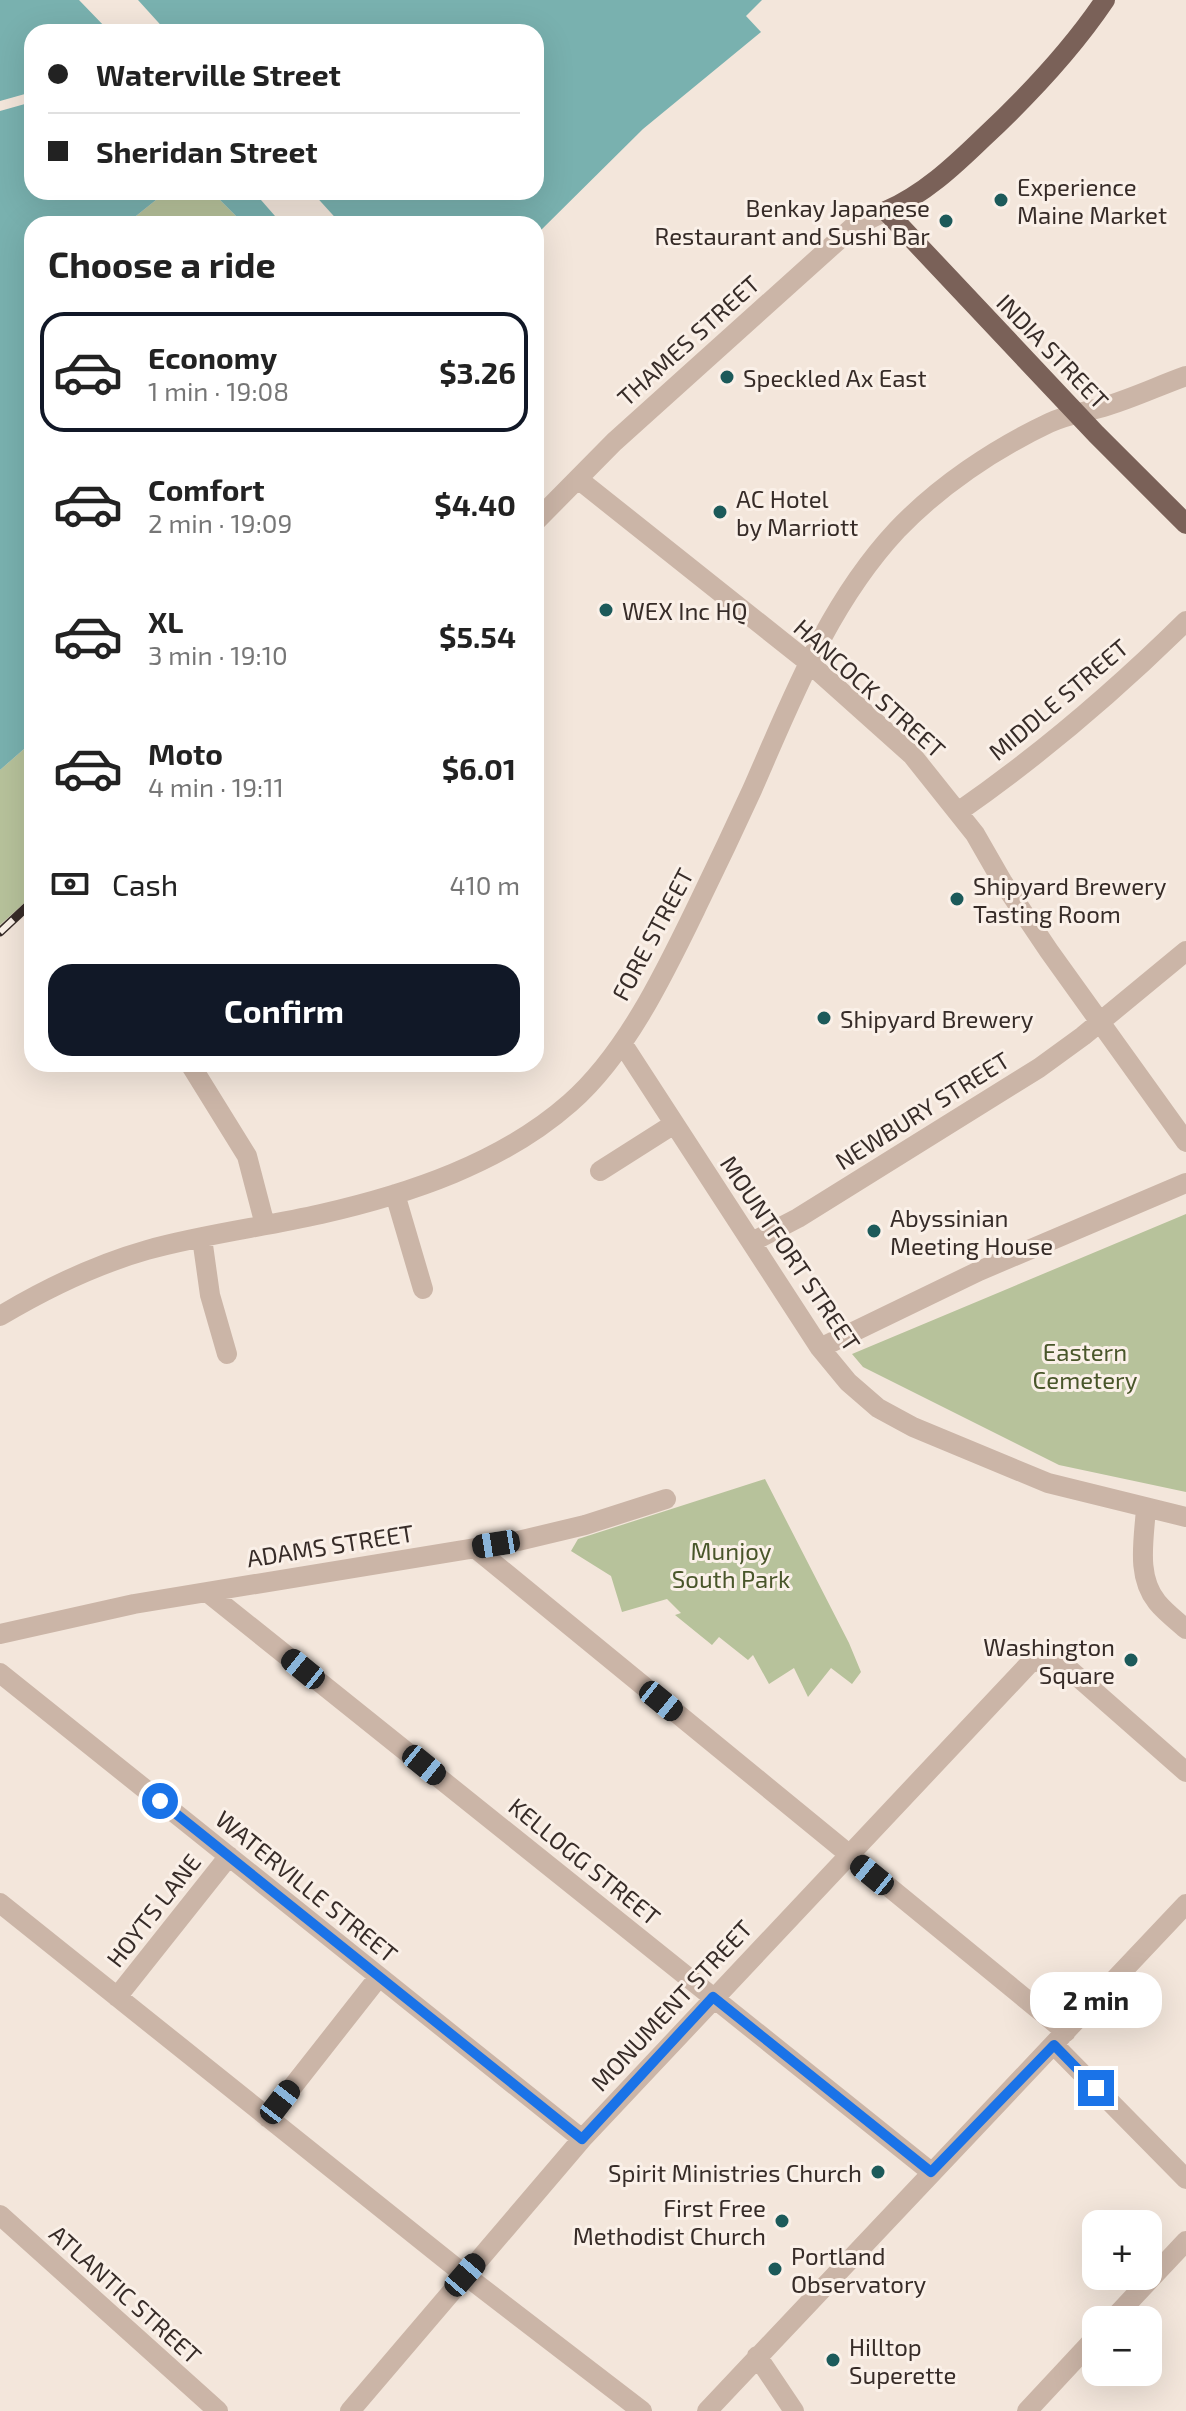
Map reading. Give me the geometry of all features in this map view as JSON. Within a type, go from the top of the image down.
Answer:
[{"type":"main road","points":[[886,211],[915,196],[946,173],[1003,120],[1047,75],[1105,0]]},
{"type":"main road","name":"INDIA STREET","points":[[886,211],[1186,524]]},
{"type":"street","name":"THAMES STREET","points":[[544,513],[614,442],[853,227],[886,211]]},
{"type":"street","name":"FORE STREET","points":[[0,1316],[85,1271],[152,1249],[321,1214],[395,1194],[481,1160],[544,1124],[590,1084],[622,1043],[680,942],[808,662],[862,575],[895,533],[943,488],[1010,444],[1051,422],[1186,376]]},
{"type":"street","name":"HANCOCK STREET","points":[[578,479],[808,662],[912,755],[958,812],[1049,951],[1186,1142]]},
{"type":"street","name":"MIDDLE STREET","points":[[958,812],[1106,697],[1186,621]]},
{"type":"street","name":"NEWBURY STREET","points":[[752,1242],[798,1218],[1039,1068],[1186,951]]},
{"type":"street","name":"MOUNTFORT STREET","points":[[622,1043],[820,1348],[833,1366],[868,1399],[906,1423],[1048,1483],[1186,1517]]},
{"type":"street","points":[[195,1072],[247,1156],[265,1225]]},
{"type":"street","points":[[600,1171],[674,1124]]},
{"type":"street","points":[[820,1348],[911,1302],[1186,1183]]},
{"type":"street","points":[[395,1194],[423,1289]]},
{"type":"street","points":[[202,1238],[210,1295],[227,1354]]},
{"type":"street","name":"ADAMS STREET","points":[[0,1634],[134,1604],[475,1548],[585,1525],[666,1499]]},
{"type":"street","points":[[1146,1508],[1142,1561],[1146,1584],[1158,1603],[1186,1629]]},
{"type":"street","points":[[475,1548],[848,1855],[1060,2038],[1186,2179]]},
{"type":"street","name":"KELLOGG STREET","points":[[207,1592],[931,2172]]},
{"type":"street","name":"MONUMENT STREET","points":[[350,2411],[582,2139],[1030,1663],[1050,1659],[1070,1670],[1186,1772]]},
{"type":"street","name":"WATERVILLE STREET","points":[[0,1673],[582,2139]]},
{"type":"street","name":"HOYTS LANE","points":[[117,1997],[229,1856]]},
{"type":"street","points":[[0,1903],[465,2275],[642,2411]]},
{"type":"street","points":[[707,2411],[1186,1904]]},
{"type":"street","points":[[268,2118],[378,1978]]},
{"type":"street","name":"ATLANTIC STREET","points":[[0,2215],[218,2411]]},
{"type":"street","points":[[1125,2306],[1186,2241]]},
{"type":"street","points":[[1027,2411],[1082,2352]]},
{"type":"street","points":[[757,2356],[794,2411]]},
{"type":"green space","points":[[156,200],[220,200],[236,216],[136,216]]},
{"type":"green space","points":[[24,749],[24,903],[0,925],[0,770]]},
{"type":"green space","name":"Eastern Cemetery","points":[[1186,1214],[1186,1492],[1059,1465],[863,1367],[852,1354]]},
{"type":"green space","name":"Munjoy South Park","points":[[765,1479],[849,1643],[861,1672],[852,1684],[831,1668],[808,1697],[794,1668],[769,1684],[753,1655],[748,1660],[719,1637],[712,1645],[675,1615],[681,1613],[667,1599],[622,1612],[611,1576],[571,1551],[578,1539]]},
{"type":"water","points":[[0,0],[762,0],[746,16],[761,32],[643,129],[544,227],[544,216],[236,216],[220,200],[544,200],[544,24],[24,24],[24,200],[156,200],[136,216],[24,216],[24,749],[0,770]]},
{"type":"pier","points":[[79,0],[138,0],[160,24],[102,24]]},
{"type":"pier","points":[[24,94],[24,104],[0,111],[0,101]]},
{"type":"pier","points":[[261,200],[319,200],[334,216],[275,216]]},
{"type":"railway","points":[[0,932],[24,910]]},
{"type":"place","name":"Experience Maine Market","points":[[1001,200]]},
{"type":"place","name":"Benkay Japanese Restaurant and Sushi Bar","points":[[946,221]]},
{"type":"place","name":"Speckled Ax East","points":[[727,377]]},
{"type":"place","name":"AC Hotel by Marriott","points":[[720,512]]},
{"type":"place","name":"WEX Inc HQ","points":[[606,610]]},
{"type":"place","name":"Shipyard Brewery Tasting Room","points":[[957,899]]},
{"type":"place","name":"Shipyard Brewery","points":[[824,1018]]},
{"type":"place","name":"Abyssinian Meeting House","points":[[874,1231]]},
{"type":"place","name":"Washington Square","points":[[1131,1660]]},
{"type":"place","name":"Spirit Ministries Church","points":[[878,2172]]},
{"type":"place","name":"First Free Methodist Church","points":[[782,2221]]},
{"type":"place","name":"Portland Observatory","points":[[775,2269]]},
{"type":"place","name":"Hilltop Superette","points":[[833,2360]]},
{"type":"route","points":[[160,1801],[582,2139],[713,1997],[931,2172],[1054,2045],[1096,2088]]}]
